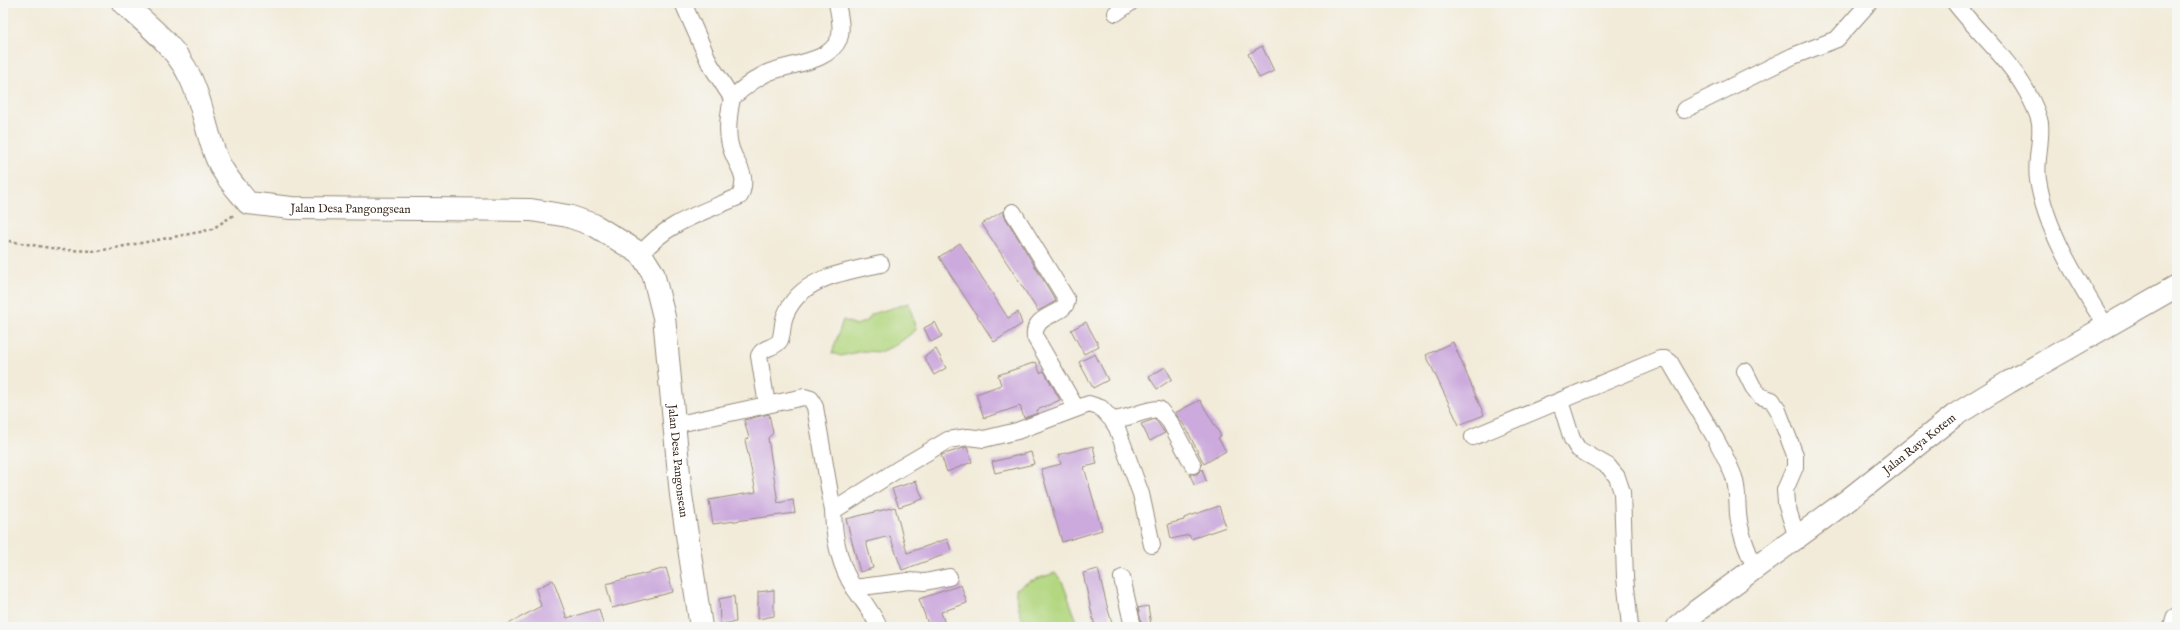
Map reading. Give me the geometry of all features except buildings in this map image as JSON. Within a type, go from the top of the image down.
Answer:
[{"type":"main road","points":[[123,3],[163,39],[180,60],[197,94],[216,157],[225,174],[248,203]]},
{"type":"main road","name":"Jalan Desa Pangongsean","points":[[248,203],[291,208],[531,210],[568,216],[594,225],[641,254],[652,273],[659,294]]},
{"type":"main road","name":"Jalan Raya Kotem","points":[[1678,627],[1848,500],[1955,415],[2009,382],[2106,328],[2177,286]]},
{"type":"main road","name":"Jalan Desa Pangonsean","points":[[659,294],[664,317],[681,495],[702,627]]},
{"type":"main road","points":[[2175,627],[2177,619]]},
{"type":"street","points":[[641,254],[664,231],[688,218],[740,196],[744,179],[730,145],[728,135],[732,98],[710,64],[683,3]]},
{"type":"street","points":[[732,98],[767,73],[820,57],[835,47],[840,38],[837,3]]},
{"type":"street","points":[[1116,13],[1130,3]]},
{"type":"street","points":[[1684,110],[1793,56],[1837,39],[1869,3]]},
{"type":"street","points":[[1955,3],[2012,70],[2027,92],[2040,122],[2037,165],[2038,180],[2044,203],[2065,254],[2106,328]]},
{"type":"street","points":[[1013,212],[1067,300],[1065,305],[1035,326],[1034,331],[1035,337],[1076,408]]},
{"type":"street","points":[[767,405],[759,356],[763,350],[775,345],[780,339],[784,316],[795,298],[826,276],[881,264]]},
{"type":"street","points":[[1472,437],[1660,359],[1665,359],[1670,362],[1711,431],[1734,477],[1738,494],[1740,529],[1746,550],[1756,569]]},
{"type":"street","points":[[1745,371],[1753,387],[1760,396],[1772,400],[1777,408],[1796,455],[1795,467],[1785,490],[1786,503],[1797,538]]},
{"type":"street","points":[[674,425],[804,397],[811,399],[815,407],[839,554],[845,572],[854,588],[873,613],[879,627]]},
{"type":"street","points":[[1560,401],[1572,439],[1578,449],[1608,466],[1617,477],[1622,492],[1625,577],[1630,627]]},
{"type":"street","points":[[833,511],[897,470],[948,440],[968,437],[984,439],[1017,431],[1089,404],[1101,408],[1112,420],[1141,494],[1152,545]]},
{"type":"street","points":[[1112,420],[1128,418],[1151,410],[1158,410],[1170,422],[1194,465]]},
{"type":"street","points":[[854,588],[908,582],[925,582],[949,576]]},
{"type":"street","points":[[1122,578],[1133,627]]},
{"type":"path","points":[[3,240],[63,250],[98,251],[200,232],[225,221],[248,203]]},
{"type":"green space","points":[[909,303],[916,330],[896,345],[880,352],[862,351],[841,356],[832,353],[843,320],[857,325],[868,320],[872,314]]},
{"type":"green space","points":[[1055,573],[1062,581],[1079,627],[1025,627],[1019,610],[1016,589],[1030,581]]}]
